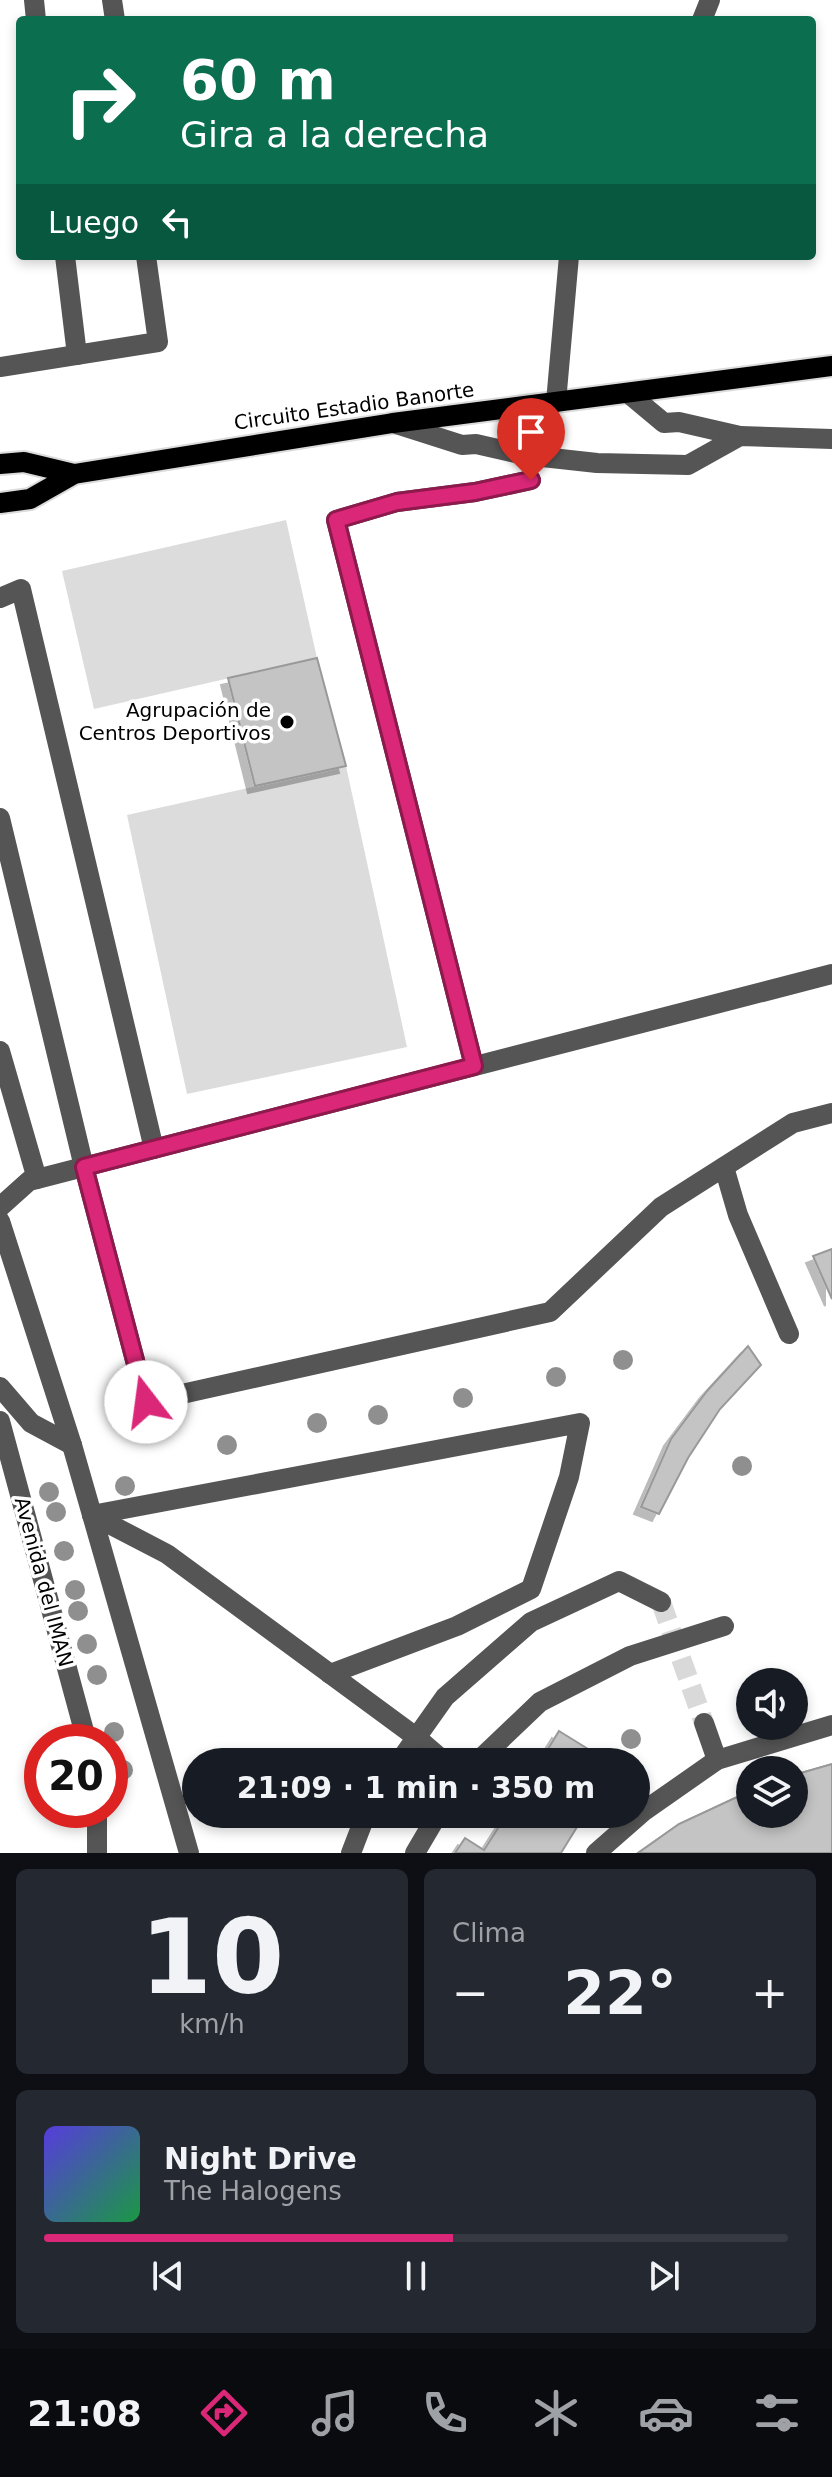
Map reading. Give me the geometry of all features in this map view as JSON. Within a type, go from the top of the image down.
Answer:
[{"type":"main road","name":"Circuito Estadio Banorte","points":[[74,474],[393,423],[828,370]]},
{"type":"main road","points":[[0,464],[24,462],[74,474]]},
{"type":"main road","points":[[0,503],[30,499],[74,474]]},
{"type":"street","points":[[65,260],[77,355]]},
{"type":"street","points":[[0,367],[158,342],[147,260]]},
{"type":"street","points":[[556,402],[569,260]]},
{"type":"street","points":[[628,393],[664,423],[679,422],[740,436],[832,439]]},
{"type":"street","points":[[393,423],[462,445],[476,444],[524,455],[597,463],[688,465],[740,436]]},
{"type":"street","points":[[474,1066],[336,520],[397,502],[475,492],[531,480]]},
{"type":"street","points":[[0,598],[21,589],[154,1149]]},
{"type":"street","points":[[0,818],[84,1167],[146,1402],[550,1312],[661,1207],[793,1123],[832,1113]]},
{"type":"street","points":[[0,1207],[29,1181],[832,974]]},
{"type":"street","points":[[0,1051],[37,1179]]},
{"type":"street","points":[[724,1167],[738,1215],[789,1334]]},
{"type":"street","points":[[0,1221],[72,1445],[189,1853]]},
{"type":"street","points":[[0,1387],[31,1423],[72,1445]]},
{"type":"street","name":"Avenida del IMAN","points":[[0,1421],[82,1724]]},
{"type":"street","points":[[92,1515],[580,1423],[569,1477],[531,1589],[457,1626],[330,1674]]},
{"type":"street","points":[[92,1515],[167,1554],[429,1748]]},
{"type":"street","points":[[409,1748],[445,1697],[531,1622],[619,1581],[661,1602]]},
{"type":"street","points":[[492,1748],[540,1702],[630,1656],[724,1626]]},
{"type":"street","points":[[704,1723],[717,1760]]},
{"type":"street","points":[[596,1853],[644,1811],[717,1760],[832,1725]]},
{"type":"street","points":[[97,1828],[97,1853]]},
{"type":"street","points":[[351,1853],[361,1828]]},
{"type":"street","points":[[415,1853],[430,1828]]},
{"type":"shaded area","points":[[286,520],[317,658],[94,709],[62,571]]},
{"type":"shaded area","points":[[346,766],[407,1047],[187,1094],[127,815]]},
{"type":"building","name":"Agrupación de Centros Deportivos","points":[[317,658],[346,766],[255,786],[228,678]]},
{"type":"building","points":[[832,1249],[832,1299],[813,1256]]},
{"type":"building","points":[[748,1346],[761,1365],[720,1409],[688,1458],[659,1514],[641,1507],[671,1439],[707,1391]]},
{"type":"building","points":[[559,1731],[586,1748],[549,1748]]},
{"type":"building","points":[[832,1764],[832,1853],[638,1853],[679,1824],[736,1798],[736,1828],[808,1828],[808,1771]]},
{"type":"building","points":[[832,1764],[832,1853],[638,1853],[679,1824],[736,1798],[736,1828],[808,1828],[808,1771]]},
{"type":"building","points":[[498,1828],[576,1828],[561,1853],[455,1853],[465,1838],[484,1850]]},
{"type":"tunnel","points":[[661,1602],[704,1723]]},
{"type":"place","name":"Agrupación de Centros Deportivos","points":[[287,722]]},
{"type":"route","points":[[146,1402],[84,1167],[474,1066],[336,520],[397,502],[475,492],[531,480]]}]
